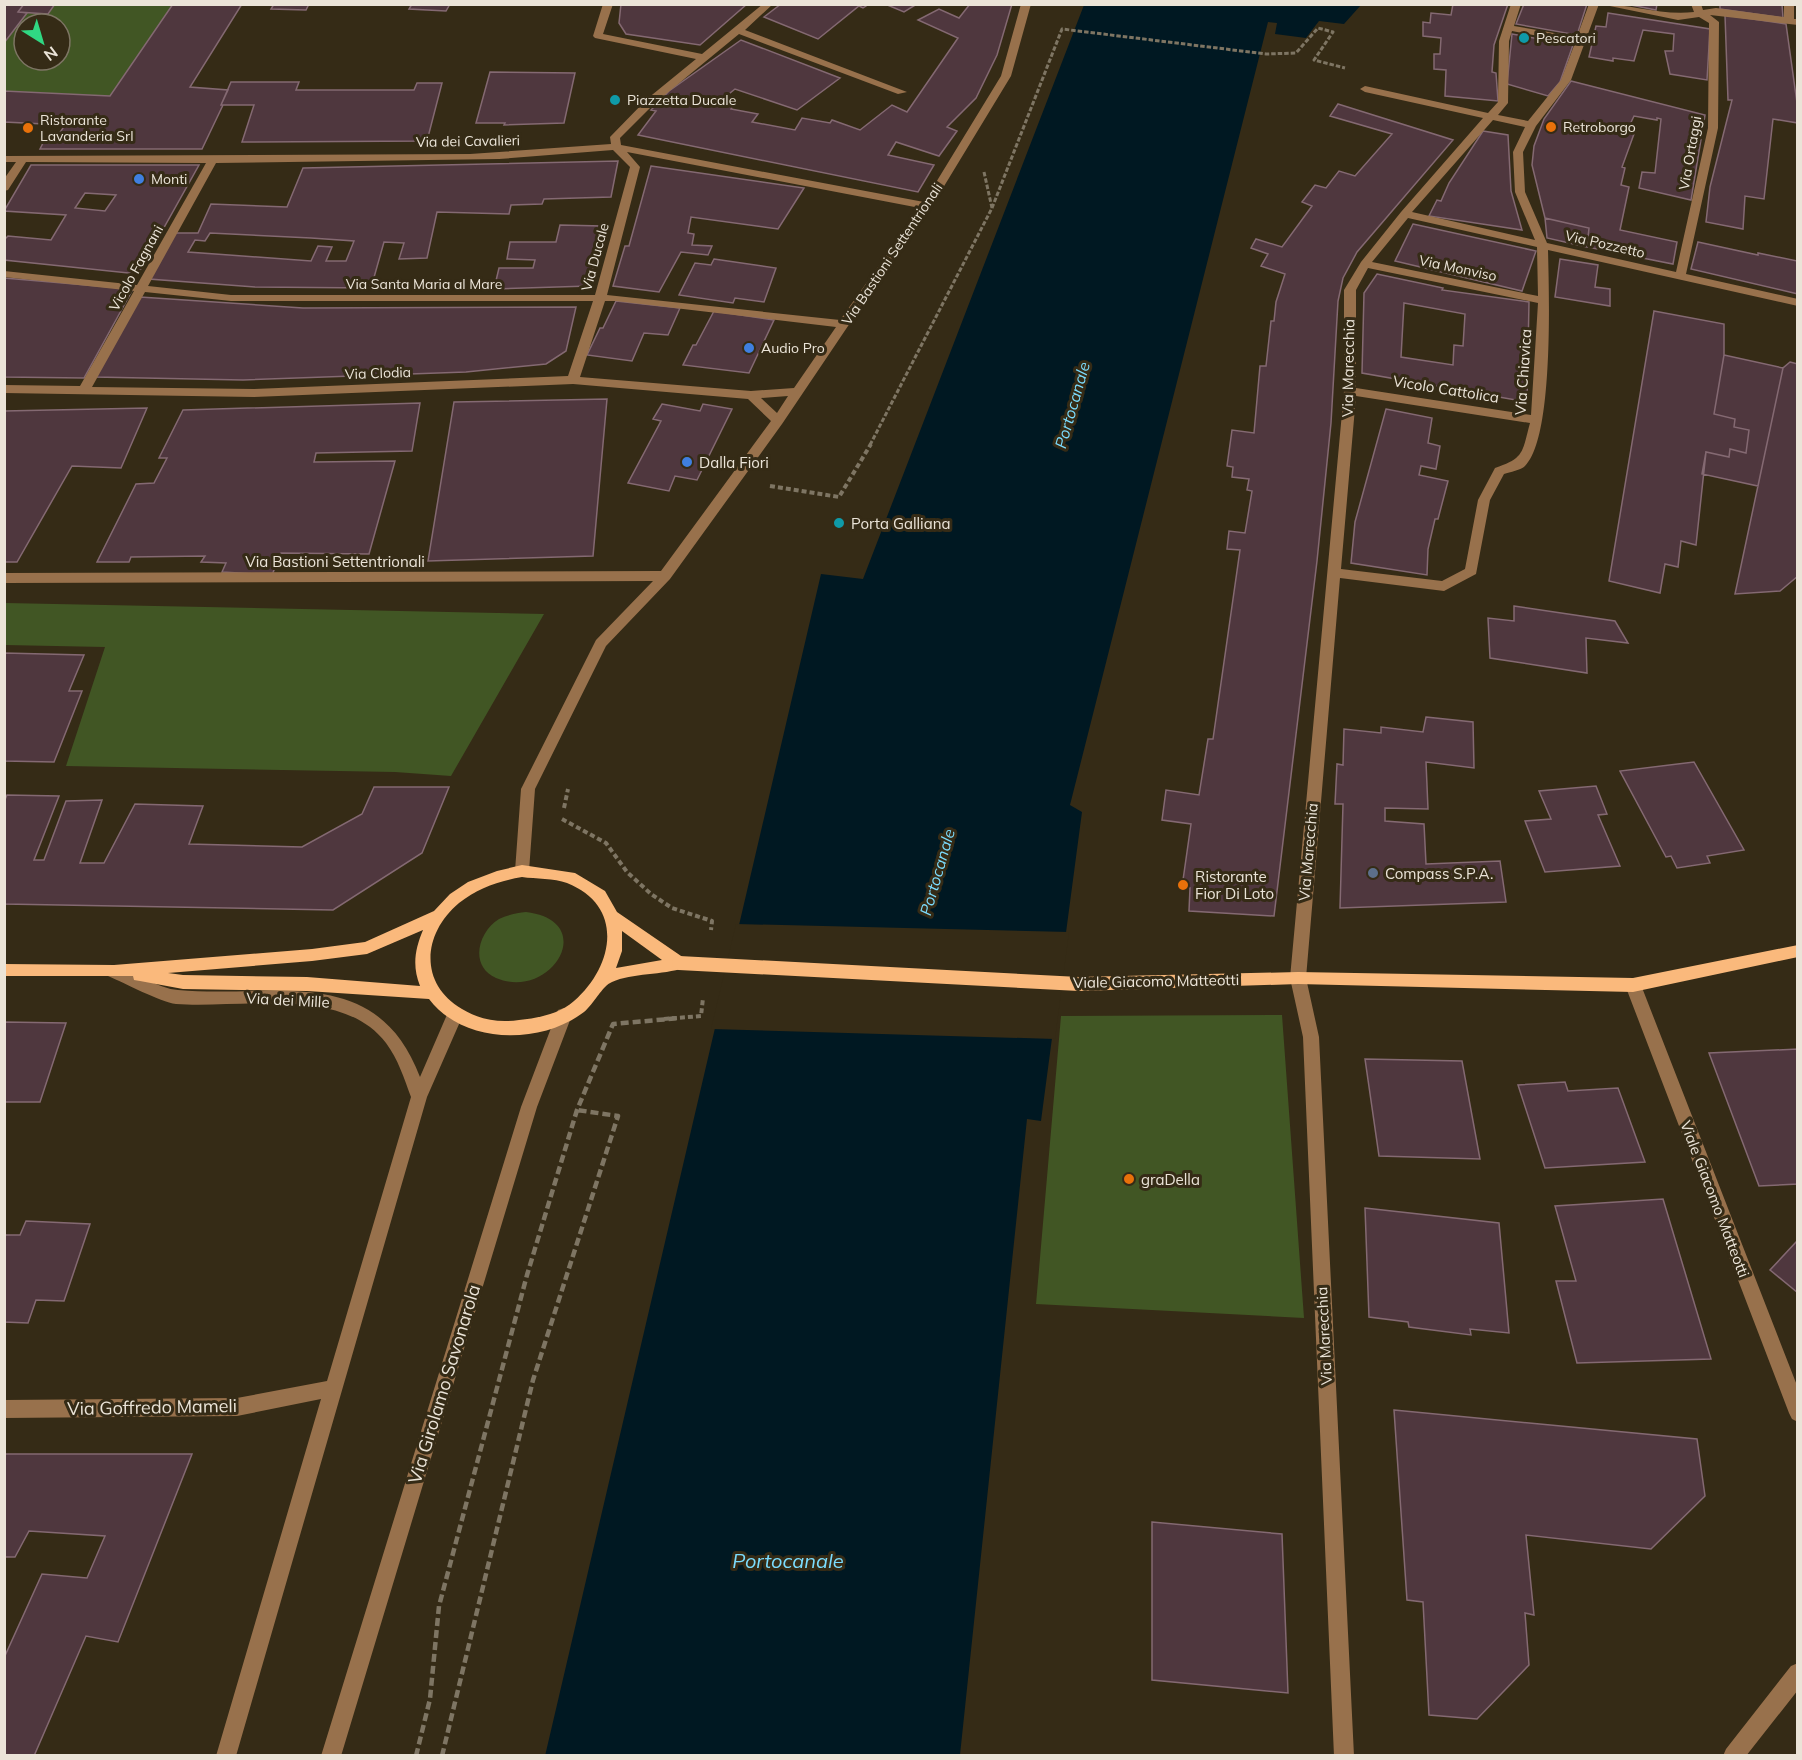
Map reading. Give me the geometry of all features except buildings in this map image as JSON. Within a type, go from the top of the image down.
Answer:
[{"type":"main road","points":[[614,917],[617,946],[608,976],[589,998],[564,1015],[546,1023],[507,1030],[488,1028],[455,1016],[432,993],[423,974],[422,955],[427,935],[438,916],[457,896],[482,881],[522,871],[542,871],[579,880],[599,896],[614,917],[680,963]]},
{"type":"main road","name":"Via dei Mille","points":[[4,970],[114,971],[312,955],[367,948],[438,916]]},
{"type":"main road","name":"Viale Giacomo Matteotti","points":[[608,976],[680,963],[1079,984],[1298,978],[1633,985],[1797,951]]},
{"type":"main road","name":"Via dei Mille","points":[[114,971],[183,982],[307,984],[432,993]]},
{"type":"street","points":[[608,4],[598,36],[705,58]]},
{"type":"street","points":[[616,147],[615,137],[643,106],[679,75],[740,31],[769,4]]},
{"type":"street","name":"Via Bastioni Settentrionali","points":[[522,871],[528,789],[601,644],[665,576],[778,421],[874,278],[927,206],[1006,76],[1026,4]]},
{"type":"street","name":"Via Marecchia","points":[[1344,1755],[1311,1037],[1298,978],[1350,391],[1350,290],[1365,264],[1455,153],[1503,103],[1504,41],[1516,4]]},
{"type":"street","name":"Via Chiavica","points":[[1334,573],[1444,586],[1471,572],[1484,500],[1499,471],[1520,464],[1528,451],[1537,420],[1544,301],[1542,244],[1520,192],[1518,152],[1531,124],[1566,80],[1594,4]]},
{"type":"street","points":[[1604,4],[1677,17],[1698,8],[1793,22],[1789,4]]},
{"type":"street","name":"Via Ortaggi","points":[[1680,277],[1713,128],[1714,22],[1698,8]]},
{"type":"street","points":[[1509,28],[1580,41]]},
{"type":"street","points":[[740,31],[902,92]]},
{"type":"street","points":[[1365,89],[1531,124]]},
{"type":"street","name":"Via dei Cavalieri","points":[[4,159],[212,161],[512,156],[616,147],[927,206]]},
{"type":"street","name":"Via Ducale","points":[[573,380],[600,298],[635,166],[616,147]]},
{"type":"street","points":[[4,188],[23,159]]},
{"type":"street","name":"Vicolo Fagnani","points":[[85,389],[212,161]]},
{"type":"street","name":"Via Pozzetto","points":[[1406,214],[1797,303]]},
{"type":"street","name":"Via Monviso","points":[[1365,264],[1544,301]]},
{"type":"street","name":"Via Santa Maria al Mare","points":[[4,274],[231,298],[626,299],[844,324]]},
{"type":"street","name":"Via Clodia","points":[[4,389],[254,393],[573,380],[751,395],[798,392]]},
{"type":"street","name":"Vicolo Cattolica","points":[[1350,391],[1537,420]]},
{"type":"street","points":[[751,395],[778,421]]},
{"type":"street","name":"Via Bastioni Settentrionali","points":[[4,578],[665,576]]},
{"type":"street","name":"Via dei Mille","points":[[114,971],[174,997],[303,998],[340,1004],[367,1016],[391,1037],[406,1062],[419,1097]]},
{"type":"street","name":"Viale Giacomo Matteotti","points":[[1633,985],[1797,1413]]},
{"type":"street","name":"Via Girolamo Savonarola","points":[[331,1755],[529,1107],[564,1015]]},
{"type":"street","points":[[226,1755],[419,1097],[455,1016]]},
{"type":"street","name":"Via Goffredo Mameli","points":[[4,1409],[237,1407],[335,1388]]},
{"type":"street","points":[[1733,1755],[1797,1672]]},
{"type":"path","points":[[766,485],[839,497],[870,445],[992,208],[1062,29],[1266,54],[1296,53],[1318,28],[1333,32],[1314,60],[1348,69]]},
{"type":"path","points":[[978,168],[984,170],[992,208]]},
{"type":"path","points":[[568,787],[561,820],[606,843],[627,872],[651,894],[672,908],[712,921],[711,932]]},
{"type":"path","points":[[416,1755],[430,1699],[439,1606],[527,1275],[577,1110],[614,1024],[701,1016],[704,995]]},
{"type":"path","points":[[441,1755],[533,1380],[618,1116],[577,1110]]},
{"type":"green space","points":[[55,5],[173,5],[110,96],[5,91],[4,43],[12,33],[12,72],[72,72],[72,12],[50,12]]},
{"type":"green space","points":[[5,603],[544,614],[451,776],[395,772],[66,766],[105,647],[5,645]]},
{"type":"green space","points":[[526,912],[548,918],[560,929],[564,943],[559,957],[549,970],[534,979],[516,982],[496,978],[482,966],[480,949],[482,940],[486,932],[499,919]]},
{"type":"green space","points":[[1282,1015],[1304,1318],[1036,1304],[1061,1016]]},
{"type":"water","name":"Portocanale","points":[[1084,5],[1361,5],[1344,24],[1319,21],[1306,38],[1275,34],[1277,23],[1268,22],[1070,805],[1082,812],[1041,1121],[1027,1119],[960,1755],[545,1756],[821,574],[863,579]]},
{"type":"pier","points":[[736,924],[1069,932],[1055,1039],[711,1029]]},
{"type":"place","name":"Pescatori","points":[[1524,38]]},
{"type":"place","name":"Piazzetta Ducale","points":[[615,100]]},
{"type":"place","name":"Retroborgo","points":[[1551,127]]},
{"type":"place","name":"Ristorante Lavanderia Srl","points":[[28,128]]},
{"type":"place","name":"Monti","points":[[139,179]]},
{"type":"place","name":"Audio Pro","points":[[749,348]]},
{"type":"place","name":"Dalla Fiori","points":[[687,462]]},
{"type":"place","name":"Porta Galliana","points":[[839,523]]},
{"type":"place","name":"Compass S.P.A.","points":[[1373,873]]},
{"type":"place","name":"Ristorante Fior Di Loto","points":[[1183,885]]},
{"type":"place","name":"graDella","points":[[1129,1179]]}]
